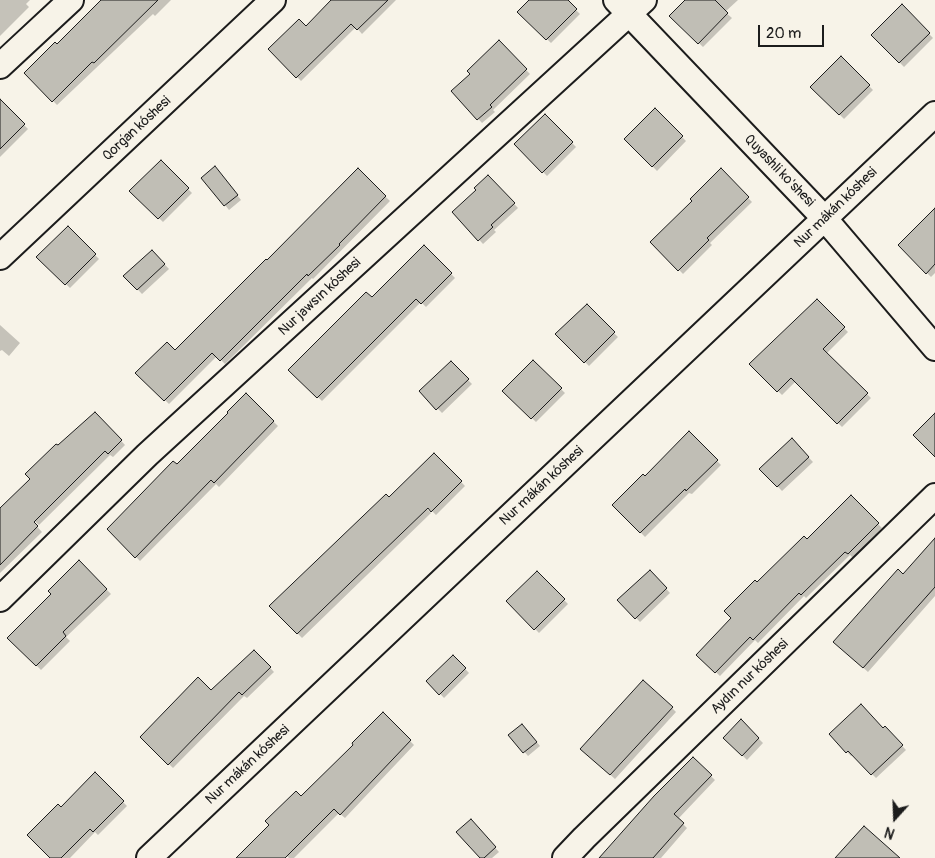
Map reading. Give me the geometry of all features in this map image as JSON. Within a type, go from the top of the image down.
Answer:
[{"type":"street","points":[[0,66],[71,0]]},
{"type":"street","name":"Qorǵan kóshesi","points":[[0,257],[274,0]]},
{"type":"street","name":"Quyashli ko'shesi","points":[[629,5],[825,219],[935,348]]},
{"type":"street","name":"Nur jawsın kóshesi","points":[[0,599],[155,449],[629,5]]},
{"type":"street","name":"Nur mákán kóshesi","points":[[149,858],[935,114]]},
{"type":"street","name":"Aydın nur kóshesi","points":[[565,858],[935,496]]},
{"type":"building","points":[[101,0],[158,0],[52,102],[24,73],[55,42],[57,44]]},
{"type":"building","points":[[331,0],[388,0],[357,30],[351,24],[296,78],[268,49],[299,19],[306,26]]},
{"type":"building","points":[[529,0],[568,0],[577,9],[546,40],[517,12]]},
{"type":"building","points":[[685,0],[715,0],[728,13],[698,44],[669,16]]},
{"type":"building","points":[[902,4],[930,33],[899,63],[871,35]]},
{"type":"building","points":[[499,40],[527,69],[490,105],[492,107],[477,120],[451,91],[470,74],[467,71]]},
{"type":"building","points":[[841,56],[870,85],[839,115],[810,87]]},
{"type":"building","points":[[0,99],[25,124],[0,149]]},
{"type":"building","points":[[655,108],[683,136],[652,167],[624,139]]},
{"type":"building","points":[[545,114],[573,142],[542,173],[514,144]]},
{"type":"building","points":[[161,160],[189,188],[158,219],[129,191]]},
{"type":"building","points":[[215,166],[238,195],[224,206],[201,178]]},
{"type":"building","points":[[358,168],[386,196],[340,245],[308,276],[307,274],[220,361],[212,353],[164,401],[135,373],[167,342],[175,350]]},
{"type":"building","points":[[721,168],[749,197],[707,238],[709,240],[678,271],[650,242],[692,201],[690,199]]},
{"type":"building","points":[[488,175],[515,203],[491,225],[493,227],[478,241],[452,212],[476,190],[474,188]]},
{"type":"building","points":[[935,208],[935,264],[926,274],[898,245]]},
{"type":"building","points":[[68,226],[96,254],[65,285],[36,257]]},
{"type":"building","points":[[424,245],[452,273],[421,304],[416,299],[317,398],[288,370],[366,292],[372,297]]},
{"type":"building","points":[[152,250],[165,264],[137,290],[123,276]]},
{"type":"building","points":[[817,299],[845,327],[823,349],[868,393],[837,424],[791,378],[777,392],[749,364]]},
{"type":"building","points":[[587,304],[615,332],[584,363],[555,334]]},
{"type":"building","points":[[533,360],[562,388],[531,419],[502,391]]},
{"type":"building","points":[[451,361],[469,379],[436,410],[419,391]]},
{"type":"building","points":[[246,393],[274,421],[214,483],[211,480],[135,558],[107,529],[173,461],[177,464]]},
{"type":"building","points":[[95,412],[122,440],[108,454],[105,451],[34,522],[38,526],[0,565],[0,508],[30,479],[25,474],[56,444],[58,445]]},
{"type":"building","points":[[935,413],[935,457],[913,435]]},
{"type":"building","points":[[689,431],[718,460],[640,533],[612,505],[643,474],[645,476]]},
{"type":"building","points":[[792,438],[809,457],[777,487],[759,469]]},
{"type":"building","points":[[434,453],[462,481],[431,512],[428,508],[297,634],[269,606],[386,494],[389,497]]},
{"type":"building","points":[[851,495],[879,523],[848,554],[845,552],[801,595],[799,593],[753,640],[750,637],[715,673],[696,655],[731,618],[724,611],[804,536],[807,539]]},
{"type":"building","points":[[935,538],[935,587],[863,668],[833,642],[898,569],[903,574]]},
{"type":"building","points":[[79,560],[107,589],[63,632],[66,636],[36,666],[7,638],[51,594],[48,591]]},
{"type":"building","points":[[650,570],[667,588],[635,619],[617,600]]},
{"type":"building","points":[[537,571],[565,599],[534,630],[506,601]]},
{"type":"building","points":[[254,650],[271,667],[242,695],[239,692],[168,765],[140,737],[198,677],[211,690]]},
{"type":"building","points":[[453,655],[466,668],[439,695],[426,681]]},
{"type":"building","points":[[643,680],[673,707],[610,775],[580,749]]},
{"type":"building","points":[[861,704],[883,728],[885,726],[903,745],[871,775],[848,751],[846,753],[829,734]]},
{"type":"building","points":[[383,712],[411,740],[340,815],[334,809],[285,858],[236,858],[269,825],[265,821],[296,791],[301,796],[353,745],[352,743]]},
{"type":"building","points":[[741,719],[759,738],[742,756],[723,738]]},
{"type":"building","points":[[522,724],[537,742],[523,753],[508,735]]},
{"type":"building","points":[[693,757],[712,775],[674,814],[684,823],[653,858],[599,858],[654,796]]},
{"type":"building","points":[[95,772],[124,801],[93,832],[90,829],[61,858],[50,858],[27,835],[58,804],[61,807]]},
{"type":"building","points":[[471,819],[496,847],[484,858],[480,858],[456,832]]},
{"type":"building","points":[[864,826],[900,858],[835,858]]}]
